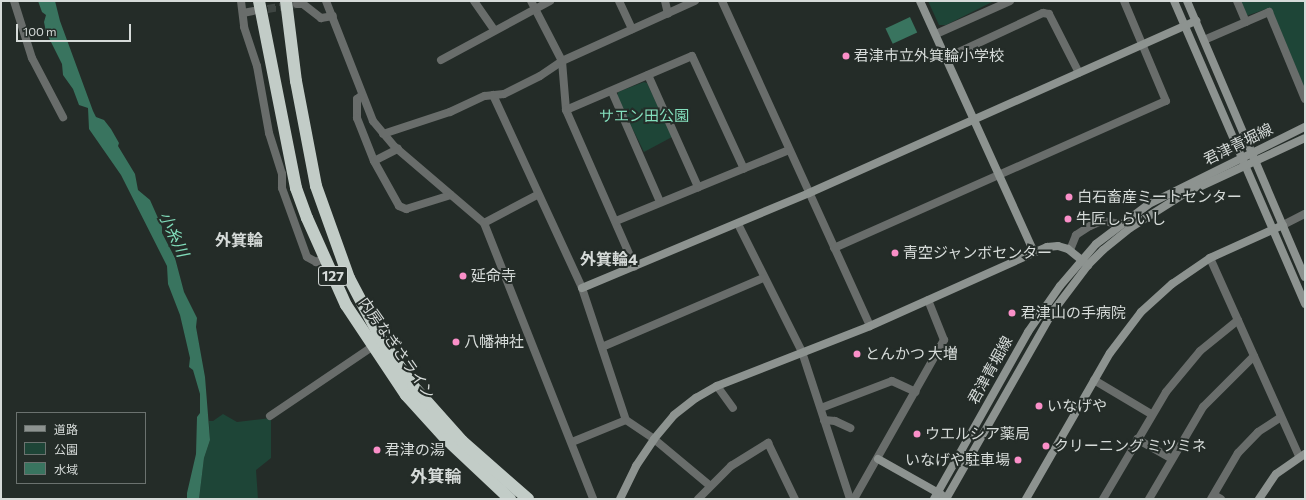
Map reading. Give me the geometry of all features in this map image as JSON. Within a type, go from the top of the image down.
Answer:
[{"type":"highway","name":"内房なぎさライン","points":[[292,3],[296,81],[316,186],[331,232],[365,309],[397,363],[435,411],[462,441],[528,499]]},
{"type":"highway","name":"内房なぎさライン","points":[[256,6],[296,188],[346,305],[372,347],[406,395],[441,434],[486,479],[510,499]]},
{"type":"street","points":[[14,1],[32,58],[63,118]]},
{"type":"street","points":[[241,1],[244,27],[260,86],[269,133],[282,174],[282,188],[305,250],[312,261],[325,258]]},
{"type":"street","points":[[326,1],[362,95],[373,121],[382,134],[484,223],[572,442],[593,499]]},
{"type":"street","points":[[474,1],[494,30]]},
{"type":"street","points":[[441,60],[494,30],[532,5],[550,1]]},
{"type":"street","points":[[619,1],[632,29]]},
{"type":"street","points":[[665,1],[668,14]]},
{"type":"street","points":[[382,134],[493,95],[504,94],[532,80],[562,61],[694,1]]},
{"type":"street","points":[[722,1],[870,326]]},
{"type":"street","points":[[920,1],[1034,252]]},
{"type":"street","points":[[936,34],[1010,1]]},
{"type":"street","points":[[834,248],[1000,176],[1166,100],[1124,1]]},
{"type":"street","points":[[1174,1],[1305,304]]},
{"type":"street","points":[[1187,1],[1305,277]]},
{"type":"street","points":[[1237,1],[1246,22]]},
{"type":"street","points":[[292,3],[303,4],[321,18],[333,16]]},
{"type":"street","points":[[532,5],[562,61],[566,110],[635,267]]},
{"type":"street","points":[[243,13],[256,6]]},
{"type":"street","points":[[1204,40],[1269,12],[1305,99]]},
{"type":"street","points":[[946,58],[1043,14],[1049,14],[1079,73]]},
{"type":"street","points":[[582,288],[738,224],[1196,21]]},
{"type":"street","points":[[566,110],[612,92],[692,56],[744,169]]},
{"type":"street","points":[[648,75],[698,187]]},
{"type":"street","points":[[260,86],[274,83]]},
{"type":"street","points":[[612,92],[660,202]]},
{"type":"street","points":[[362,95],[357,100],[357,118],[374,161],[392,196],[403,209],[451,195]]},
{"type":"street","points":[[493,95],[537,195],[582,288],[626,420],[654,439],[709,486]]},
{"type":"street","name":"君津青堀線","points":[[936,496],[1028,332],[1082,259],[1121,224],[1149,204],[1305,127]]},
{"type":"street","name":"君津青堀線","points":[[947,499],[1035,340],[1054,310],[1088,265],[1130,228],[1184,194],[1256,162],[1305,138]]},
{"type":"street","points":[[374,161],[398,149]]},
{"type":"street","points":[[616,221],[789,150]]},
{"type":"street","points":[[484,223],[537,195]]},
{"type":"street","points":[[1026,499],[1110,353],[1141,312],[1172,284],[1210,258],[1305,214]]},
{"type":"street","points":[[1070,250],[1076,235],[1090,226],[1102,221],[1121,224]]},
{"type":"street","points":[[738,224],[763,278],[802,352],[850,499]]},
{"type":"street","points":[[620,499],[636,466],[654,439],[674,415],[696,398],[717,386],[870,326],[1034,252],[1058,246],[1070,250],[1088,265]]},
{"type":"street","points":[[1210,258],[1282,417],[1302,455],[1276,474],[1259,499]]},
{"type":"street","points":[[602,347],[763,278]]},
{"type":"street","points":[[854,499],[916,392],[944,340],[928,300]]},
{"type":"street","points":[[1103,499],[1151,414],[1182,371],[1212,341],[1238,320]]},
{"type":"street","points":[[270,416],[372,347]]},
{"type":"street","points":[[1149,499],[1203,407],[1254,356]]},
{"type":"street","points":[[1094,380],[1151,414]]},
{"type":"street","points":[[821,408],[892,381],[916,392]]},
{"type":"street","points":[[717,386],[734,408]]},
{"type":"street","points":[[1221,499],[1212,497],[1230,466],[1248,442],[1268,425],[1282,417]]},
{"type":"street","points":[[572,442],[626,420]]},
{"type":"street","points":[[824,420],[835,421],[850,428]]},
{"type":"street","points":[[1137,439],[1172,459]]},
{"type":"street","points":[[698,499],[709,486],[748,453],[768,443],[794,499]]},
{"type":"street","points":[[878,459],[936,496],[947,499]]},
{"type":"green space","points":[[928,1],[994,1],[946,25],[939,25]]},
{"type":"green space","points":[[1240,1],[1305,1],[1305,89],[1272,10],[1269,8],[1246,16]]},
{"type":"green space","name":"サエン田公園","points":[[644,82],[647,83],[672,137],[644,152],[617,97],[618,92]]},
{"type":"green space","points":[[223,414],[237,422],[271,418],[271,458],[256,470],[258,499],[199,499],[204,458],[210,440],[209,421],[213,421]]},
{"type":"water","points":[[38,1],[55,1],[60,21],[93,111],[96,117],[104,120],[111,129],[119,143],[118,146],[135,174],[138,190],[150,200],[162,227],[162,233],[175,258],[184,292],[197,318],[196,327],[205,377],[210,440],[204,458],[199,499],[187,499],[187,493],[196,454],[197,417],[200,413],[200,394],[193,370],[189,367],[190,358],[180,315],[168,284],[167,266],[121,175],[89,129],[88,108],[79,105],[73,89],[63,75],[62,64],[46,32],[44,22],[46,15],[42,12]]},
{"type":"water","points":[[910,17],[917,32],[893,44],[886,28]]},
{"type":"tunnel","points":[[256,11],[297,4]]},
{"type":"place","name":"君津市立外箕輪小学校","points":[[846,56]]},
{"type":"place","name":"白石畜産ミートセンター","points":[[1069,197]]},
{"type":"place","name":"牛匠しらいし","points":[[1068,219]]},
{"type":"place","name":"青空ジャンボセンター","points":[[895,253]]},
{"type":"place","name":"延命寺","points":[[463,276]]},
{"type":"place","name":"君津山の手病院","points":[[1012,313]]},
{"type":"place","name":"八幡神社","points":[[456,342]]},
{"type":"place","name":"とんかつ 大増","points":[[857,354]]},
{"type":"place","name":"いなげや","points":[[1039,406]]},
{"type":"place","name":"ウエルシア薬局","points":[[917,434]]},
{"type":"place","name":"クリーニング ミツミネ","points":[[1046,446]]},
{"type":"place","name":"君津の湯","points":[[377,450]]},
{"type":"place","name":"いなげや駐車場","points":[[1018,460]]},
{"type":"district","name":"外箕輪","points":[[239,240]]},
{"type":"district","name":"外箕輪4","points":[[609,259]]},
{"type":"district","name":"外箕輪","points":[[436,476]]},
{"type":"water label","name":"小糸川","points":[[174,234]]}]
